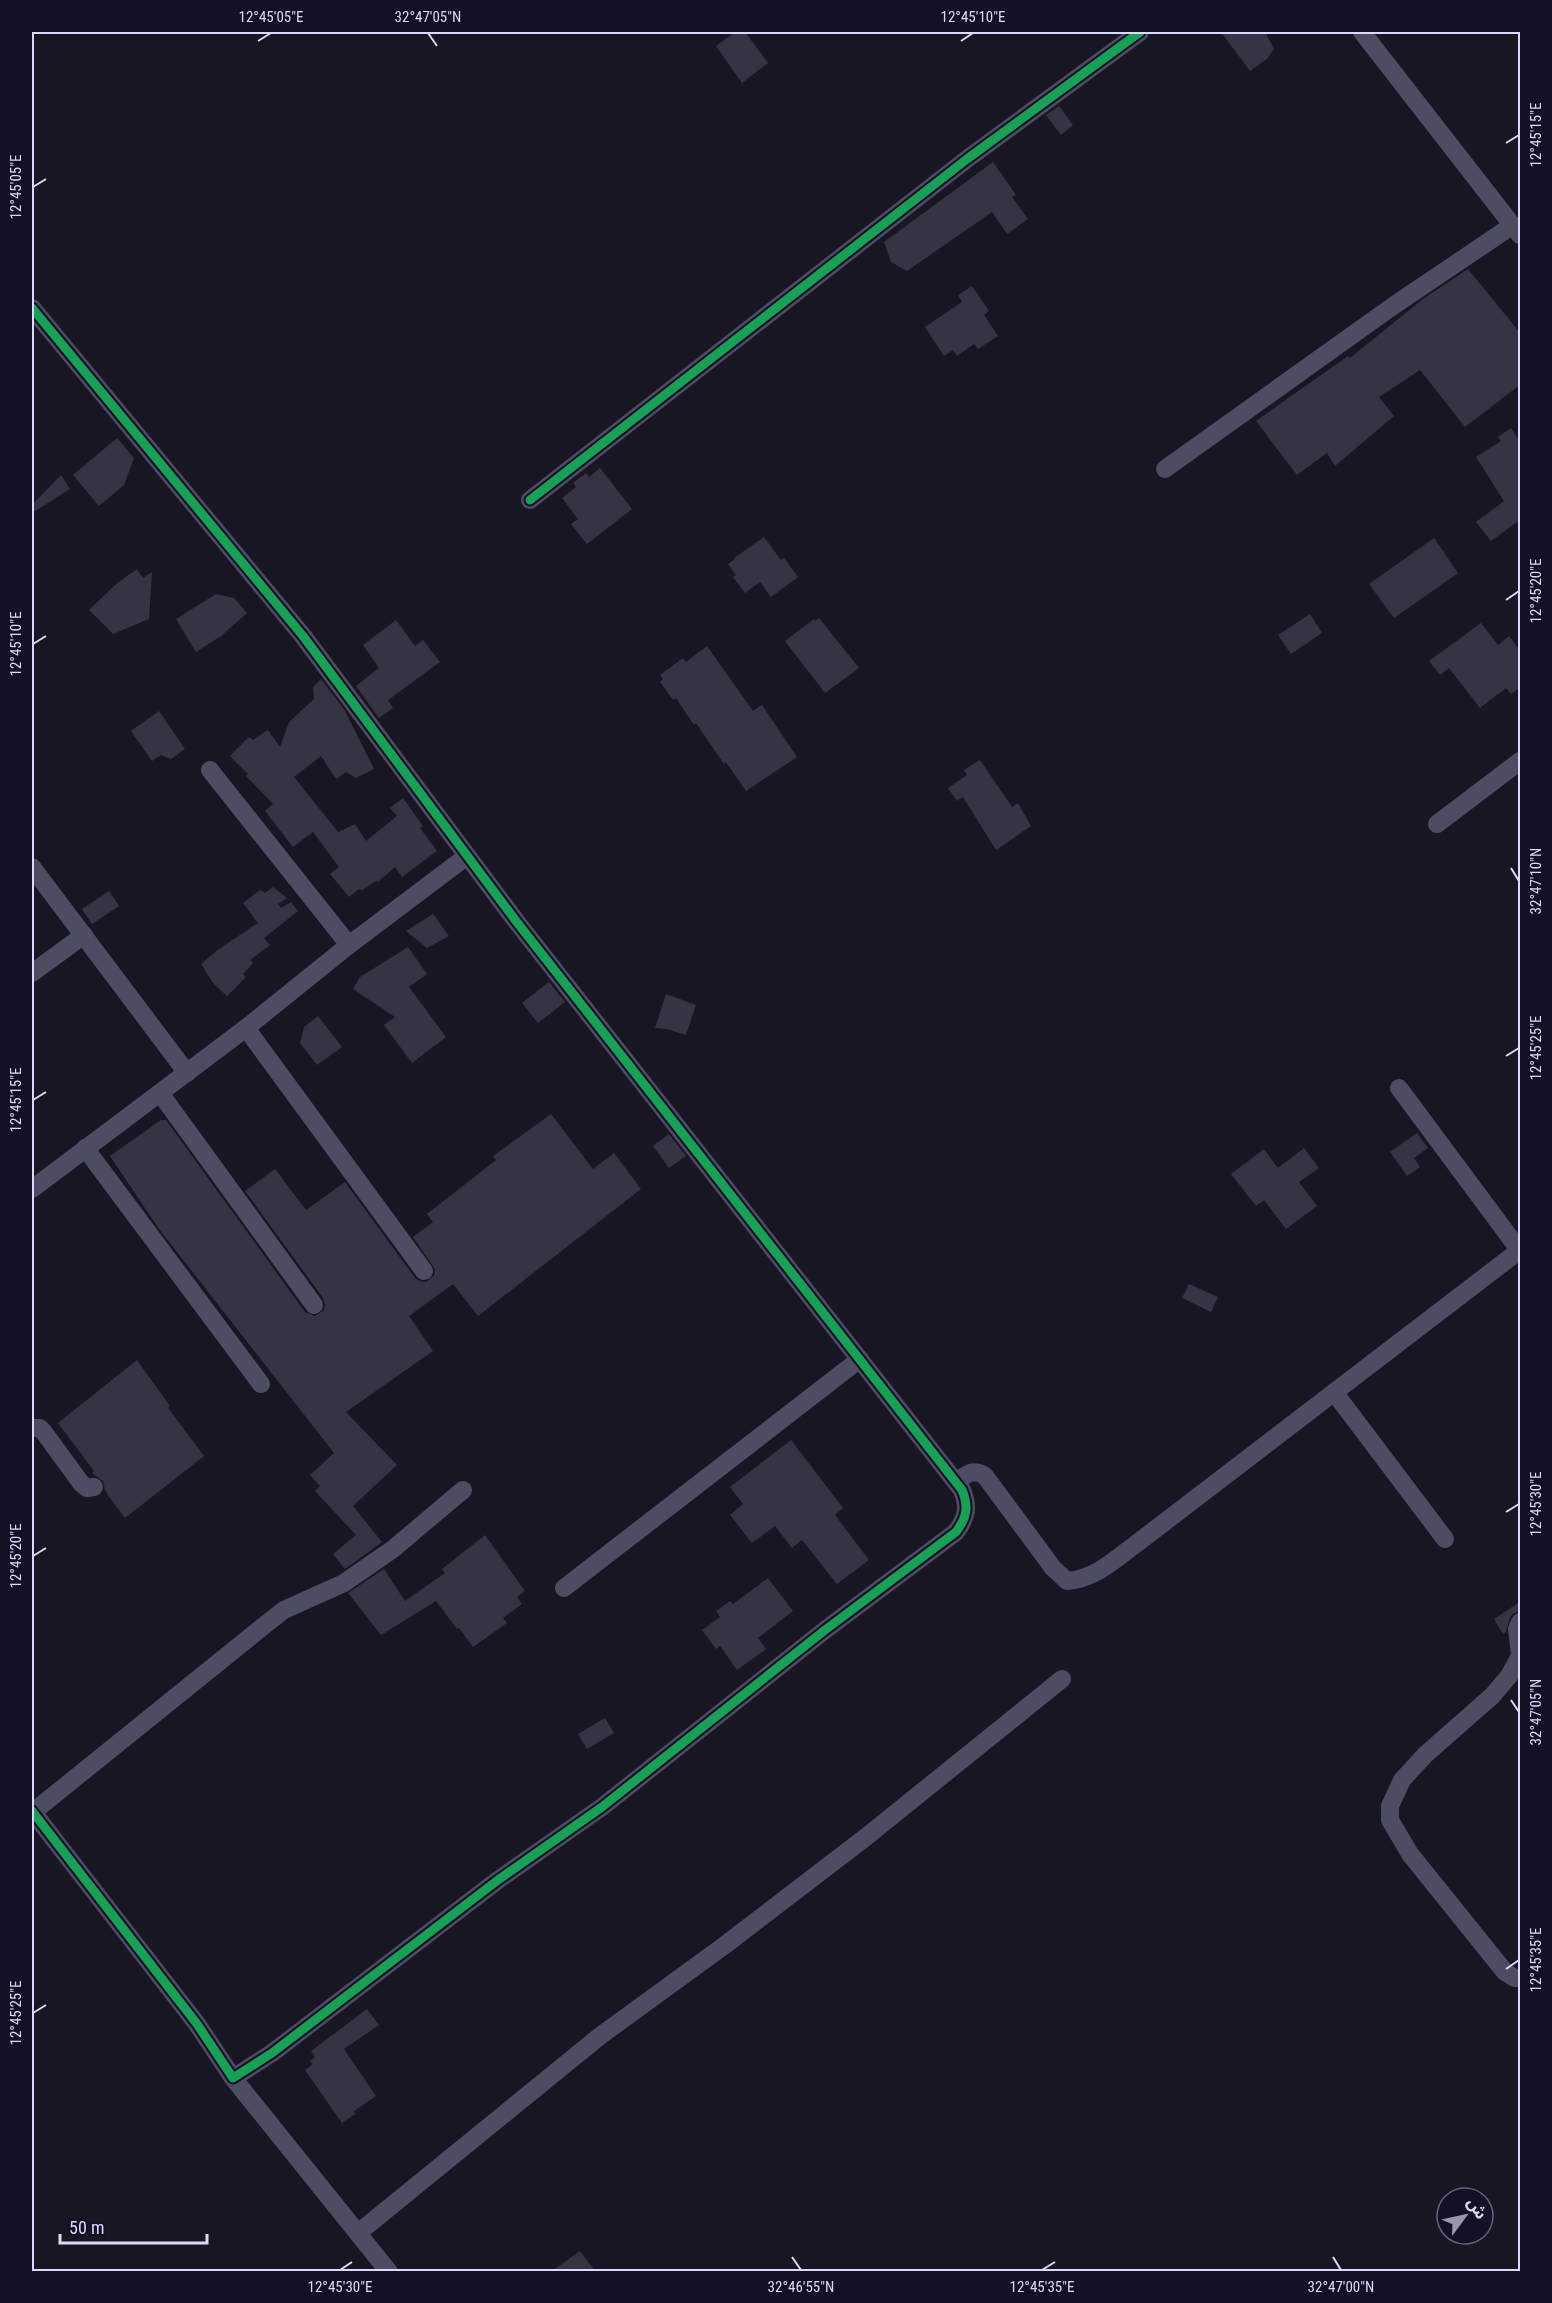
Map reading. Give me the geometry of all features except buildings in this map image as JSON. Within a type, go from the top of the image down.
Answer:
[{"type":"street","points":[[530,500],[958,167],[1140,32]]},
{"type":"street","points":[[1166,469],[1393,306],[1517,230],[1362,32]]},
{"type":"street","points":[[32,308],[303,636],[467,856],[956,1482],[966,1500],[965,1520],[956,1532],[825,1630],[602,1807],[498,1880],[272,2053],[233,2078]]},
{"type":"street","points":[[1437,824],[1521,761]]},
{"type":"street","points":[[210,770],[349,945]]},
{"type":"street","points":[[32,1188],[246,1028],[349,945],[467,856]]},
{"type":"street","points":[[32,867],[187,1073]]},
{"type":"street","points":[[32,973],[84,935]]},
{"type":"street","points":[[246,1028],[424,1270]]},
{"type":"street","points":[[956,1482],[973,1471],[980,1472],[1053,1568],[1066,1581],[1083,1580],[1101,1570],[1520,1251],[1399,1088]]},
{"type":"street","points":[[160,1093],[314,1305]]},
{"type":"street","points":[[85,1148],[261,1384]]},
{"type":"street","points":[[564,1588],[860,1359]]},
{"type":"street","points":[[1334,1392],[1445,1539]]},
{"type":"street","points":[[32,1428],[40,1428],[43,1431],[81,1483],[87,1488],[94,1487]]},
{"type":"street","points":[[389,2271],[233,2078],[197,2024],[32,1812],[284,1610],[344,1583],[393,1549],[463,1490]]},
{"type":"street","points":[[1521,1622],[1517,1629],[1521,1655],[1509,1676],[1492,1696],[1425,1755],[1402,1780],[1390,1806],[1390,1820],[1417,1863],[1505,1972],[1515,1978],[1521,1978]]},
{"type":"street","points":[[358,2233],[600,2036],[866,1838],[1062,1678]]},
{"type":"cycle path","points":[[530,500],[967,159],[1140,32]]},
{"type":"cycle path","points":[[32,308],[303,636],[516,921],[962,1490],[966,1502],[965,1517],[956,1532],[825,1630],[602,1807],[498,1880],[272,2053],[233,2078],[197,2024],[32,1811]]}]
